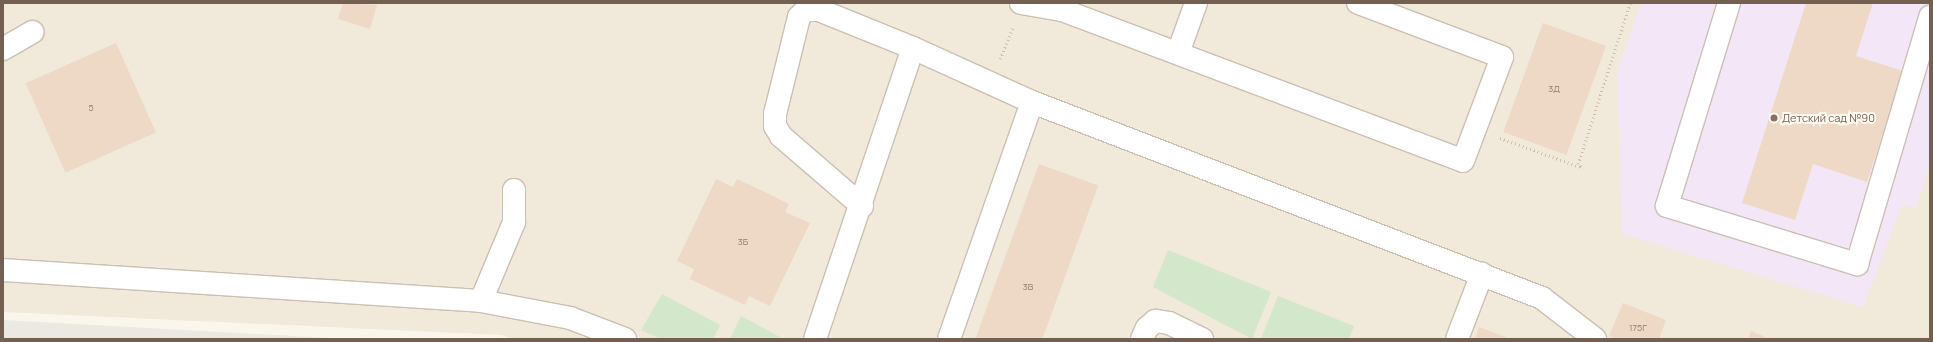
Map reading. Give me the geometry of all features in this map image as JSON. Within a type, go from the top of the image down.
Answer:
[{"type":"lane","points":[[1021,3],[1062,6],[1178,53],[1463,161],[1502,57],[1358,3]]},
{"type":"lane","points":[[1178,53],[1196,3]]},
{"type":"lane","points":[[1730,3],[1667,206],[1857,264],[1930,17]]},
{"type":"lane","points":[[862,206],[781,136],[775,126],[775,114],[799,18],[806,10],[819,10],[913,48],[1032,102],[1542,298],[1595,339]]},
{"type":"lane","points":[[3,49],[32,32]]},
{"type":"lane","points":[[815,339],[862,206],[913,48]]},
{"type":"lane","points":[[949,339],[1032,102]]},
{"type":"lane","points":[[481,301],[514,222],[514,190]]},
{"type":"lane","points":[[3,270],[481,301],[570,318],[625,339]]},
{"type":"lane","points":[[1457,339],[1482,274]]},
{"type":"lane","points":[[1142,339],[1147,328],[1156,321],[1169,323],[1202,339]]},
{"type":"path","points":[[990,84],[1021,3]]},
{"type":"path","points":[[1475,129],[1581,167],[1578,164],[1630,3]]},
{"type":"shaded area","points":[[3,3],[1930,3],[1930,339],[512,339],[502,335],[3,312]]},
{"type":"shaded area","name":"Детский сад №90","points":[[1641,3],[1930,3],[1930,163],[1916,208],[1902,205],[1863,307],[1622,234],[1617,73]]},
{"type":"shaded area","points":[[3,320],[348,339],[3,339]]},
{"type":"green space","points":[[1168,250],[1271,292],[1252,339],[1153,287]]},
{"type":"green space","points":[[662,294],[720,325],[713,339],[661,339],[641,330]]},
{"type":"green space","points":[[1278,296],[1354,326],[1349,339],[1261,339]]},
{"type":"green space","points":[[741,316],[780,337],[780,339],[730,339]]},
{"type":"building","points":[[343,3],[377,5],[370,29],[338,19]]},
{"type":"building","points":[[1806,3],[1873,3],[1856,56],[1903,71],[1867,182],[1813,164],[1795,220],[1742,203]]},
{"type":"building","points":[[1543,23],[1606,46],[1566,155],[1503,132]]},
{"type":"building","points":[[116,43],[156,133],[65,173],[26,83]]},
{"type":"building","points":[[1039,164],[1098,186],[1042,339],[975,339]]},
{"type":"building","points":[[716,179],[733,187],[737,179],[763,191],[789,204],[785,212],[810,223],[770,306],[749,296],[745,305],[690,279],[694,269],[677,261]]},
{"type":"building","points":[[1623,303],[1666,320],[1659,339],[1616,339],[1609,336]]},
{"type":"building","points":[[1479,327],[1511,339],[1475,339]]},
{"type":"building","points":[[1751,331],[1770,339],[1748,339]]},
{"type":"place","name":"Детский сад №90","points":[[1774,118]]}]
